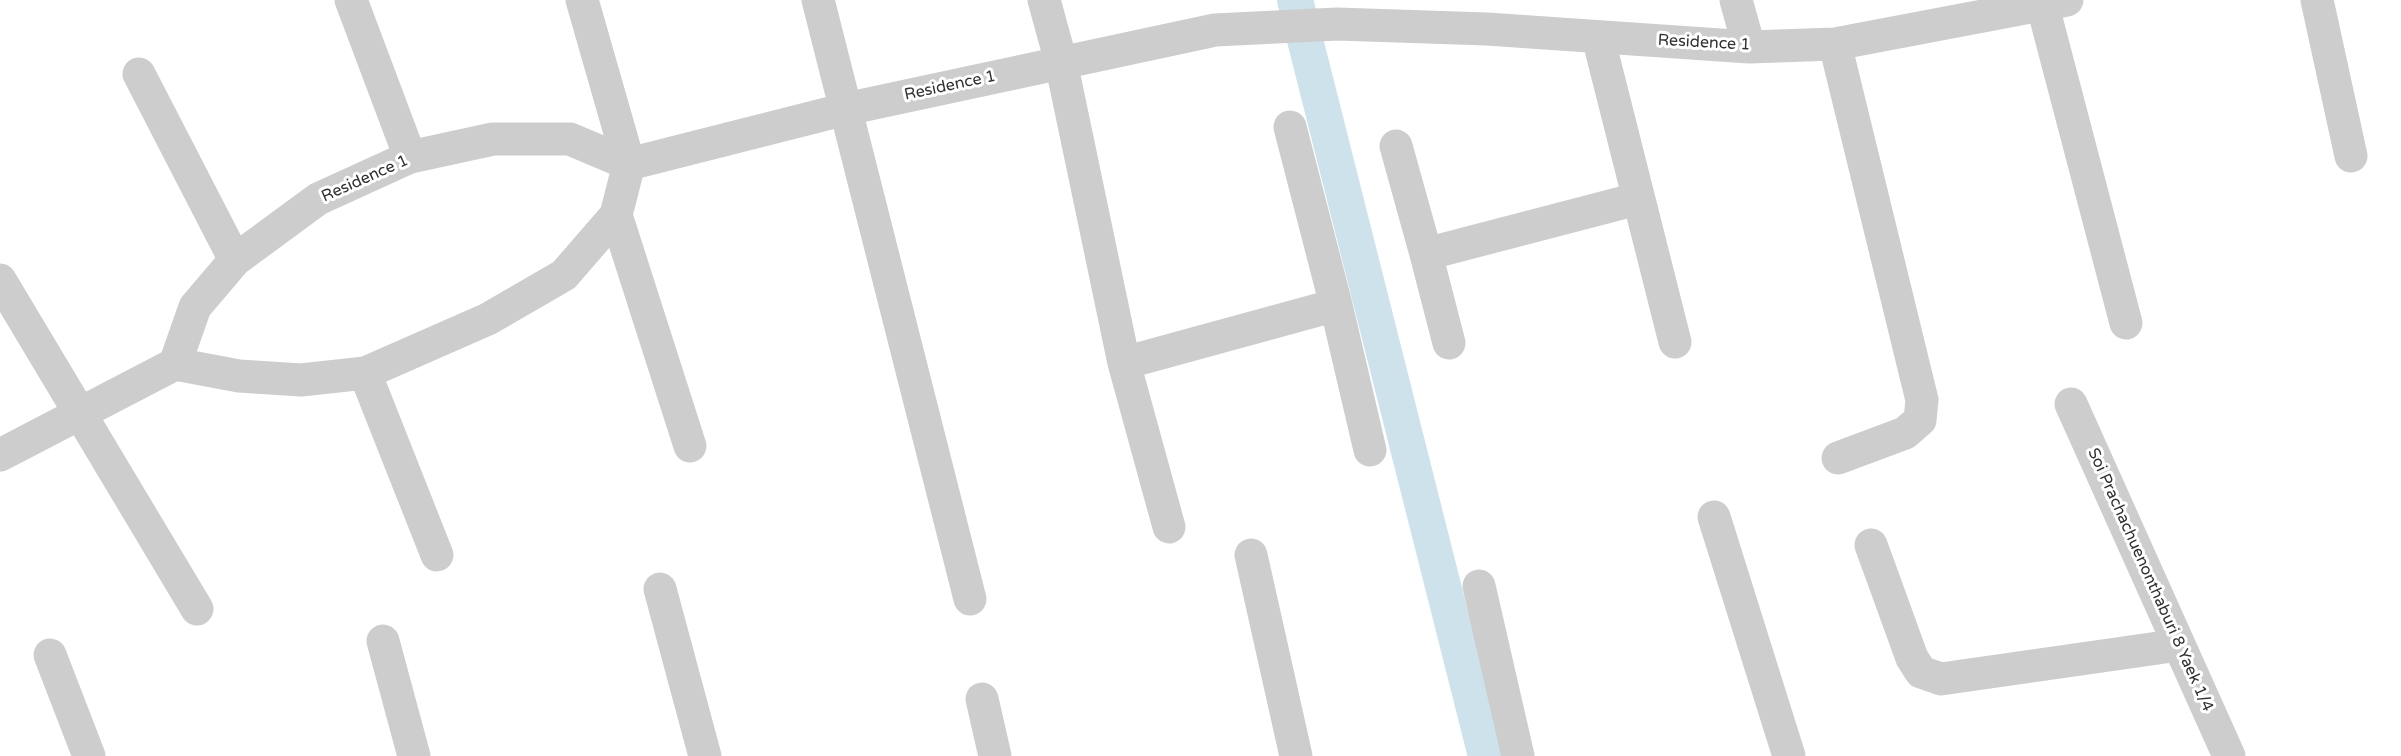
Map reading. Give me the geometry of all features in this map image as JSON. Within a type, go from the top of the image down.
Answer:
[{"type":"street","points":[[351,0],[410,158]]},
{"type":"street","points":[[0,455],[175,364],[239,376],[301,380],[365,373],[488,319],[564,275],[616,215],[629,164],[582,0]]},
{"type":"street","points":[[818,0],[970,599]]},
{"type":"street","points":[[1044,0],[1061,62],[1124,363],[1169,527]]},
{"type":"street","points":[[1736,0],[1749,47]]},
{"type":"street","points":[[2317,0],[2351,156]]},
{"type":"street","points":[[2054,2],[2126,323]]},
{"type":"street","name":"Residence 1","points":[[175,364],[195,307],[235,260],[318,199],[410,158],[494,139],[570,139],[629,164],[846,109],[1261,19],[1337,24],[1483,15],[1598,37],[1749,47],[1835,44],[2054,2]]},
{"type":"street","points":[[1598,37],[1674,342]]},
{"type":"street","points":[[1835,44],[1922,400],[1920,420],[1905,433],[1838,458]]},
{"type":"street","points":[[139,74],[235,260]]},
{"type":"street","points":[[1290,127],[1371,450]]},
{"type":"street","points":[[1396,146],[1449,343]]},
{"type":"street","points":[[1426,254],[1637,199]]},
{"type":"street","points":[[616,215],[690,446]]},
{"type":"street","points":[[0,279],[197,609]]},
{"type":"street","points":[[1124,363],[1336,305]]},
{"type":"street","points":[[365,373],[436,555]]},
{"type":"street","name":"Soi Prachachuenonthaburi 8 Yaek 1/4","points":[[2071,404],[2229,756]]},
{"type":"street","points":[[1714,517],[1789,756]]},
{"type":"street","points":[[1871,544],[1912,658],[1922,672],[1941,679],[2179,645]]},
{"type":"street","points":[[1251,555],[1296,756]]},
{"type":"street","points":[[1479,586],[1518,756]]},
{"type":"street","points":[[660,589],[705,756]]},
{"type":"street","points":[[383,641],[414,756]]},
{"type":"street","points":[[50,655],[89,756]]},
{"type":"street","points":[[982,699],[995,756]]},
{"type":"waterway","points":[[1295,0],[1486,756]]}]
